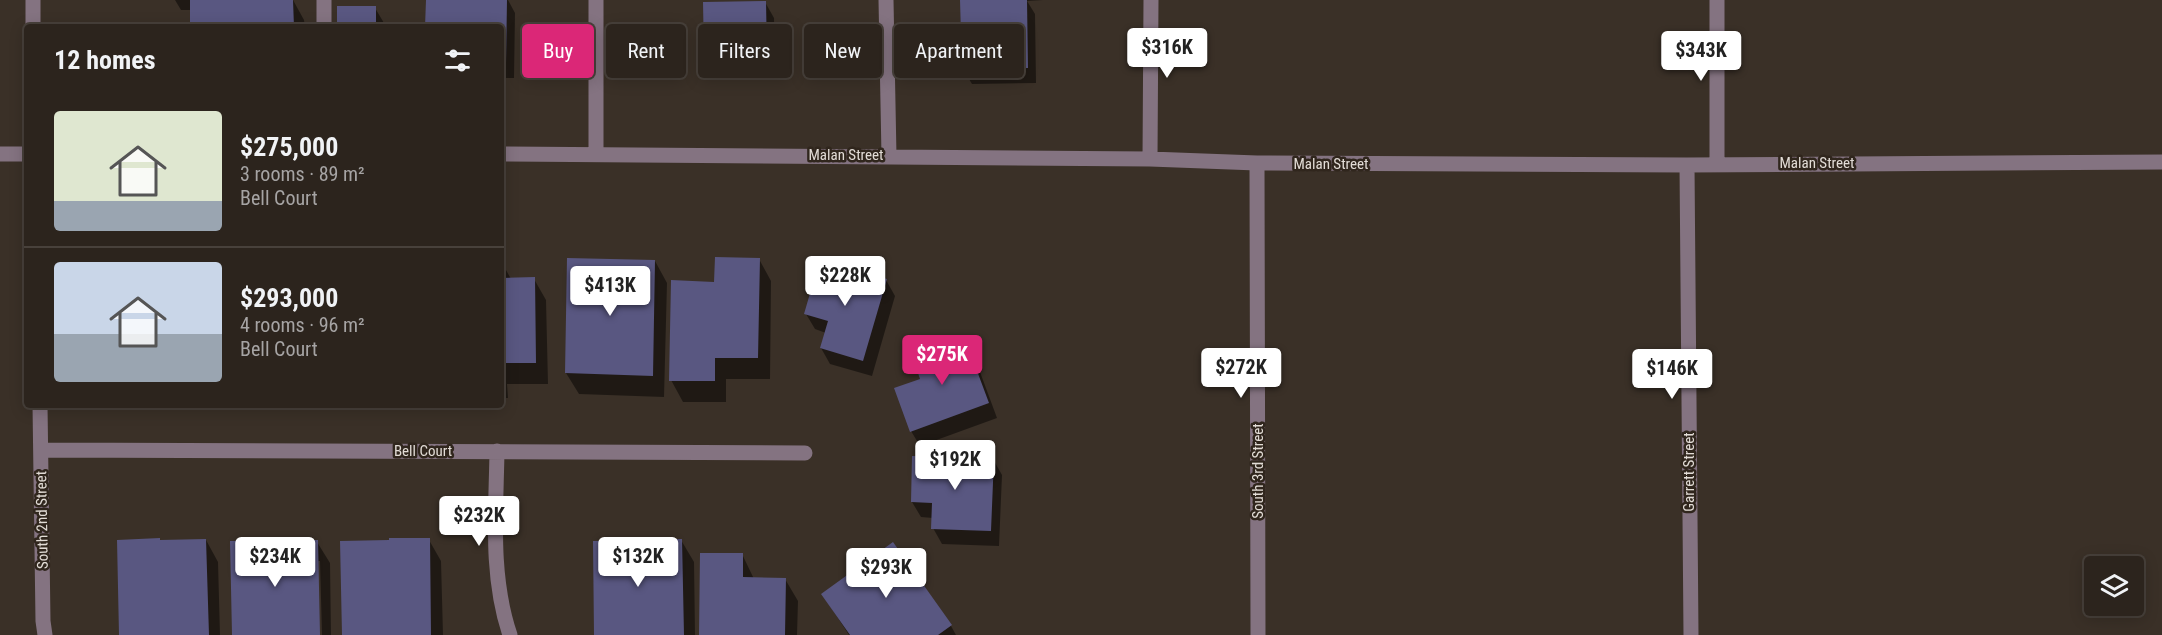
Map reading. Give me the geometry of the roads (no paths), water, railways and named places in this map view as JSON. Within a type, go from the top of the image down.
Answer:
[{"type":"street","points":[[33,0],[33,24]]},
{"type":"street","points":[[324,0],[324,24]]},
{"type":"street","points":[[596,0],[596,154]]},
{"type":"street","points":[[886,0],[889,156]]},
{"type":"street","points":[[1150,159],[1151,0]]},
{"type":"street","points":[[1717,0],[1717,164]]},
{"type":"street","points":[[0,154],[24,154]]},
{"type":"street","name":"Malan Street","points":[[504,154],[1150,159],[1257,163],[1687,165],[2162,162]]},
{"type":"street","name":"South 3rd Street","points":[[1257,163],[1258,635]]},
{"type":"street","name":"Garrett Street","points":[[1687,165],[1690,635]]},
{"type":"street","name":"South 2nd Street","points":[[40,408],[45,635]]},
{"type":"street","name":"Bell Court","points":[[41,450],[805,453]]},
{"type":"street","points":[[497,451],[496,553],[502,612],[510,635]]}]
